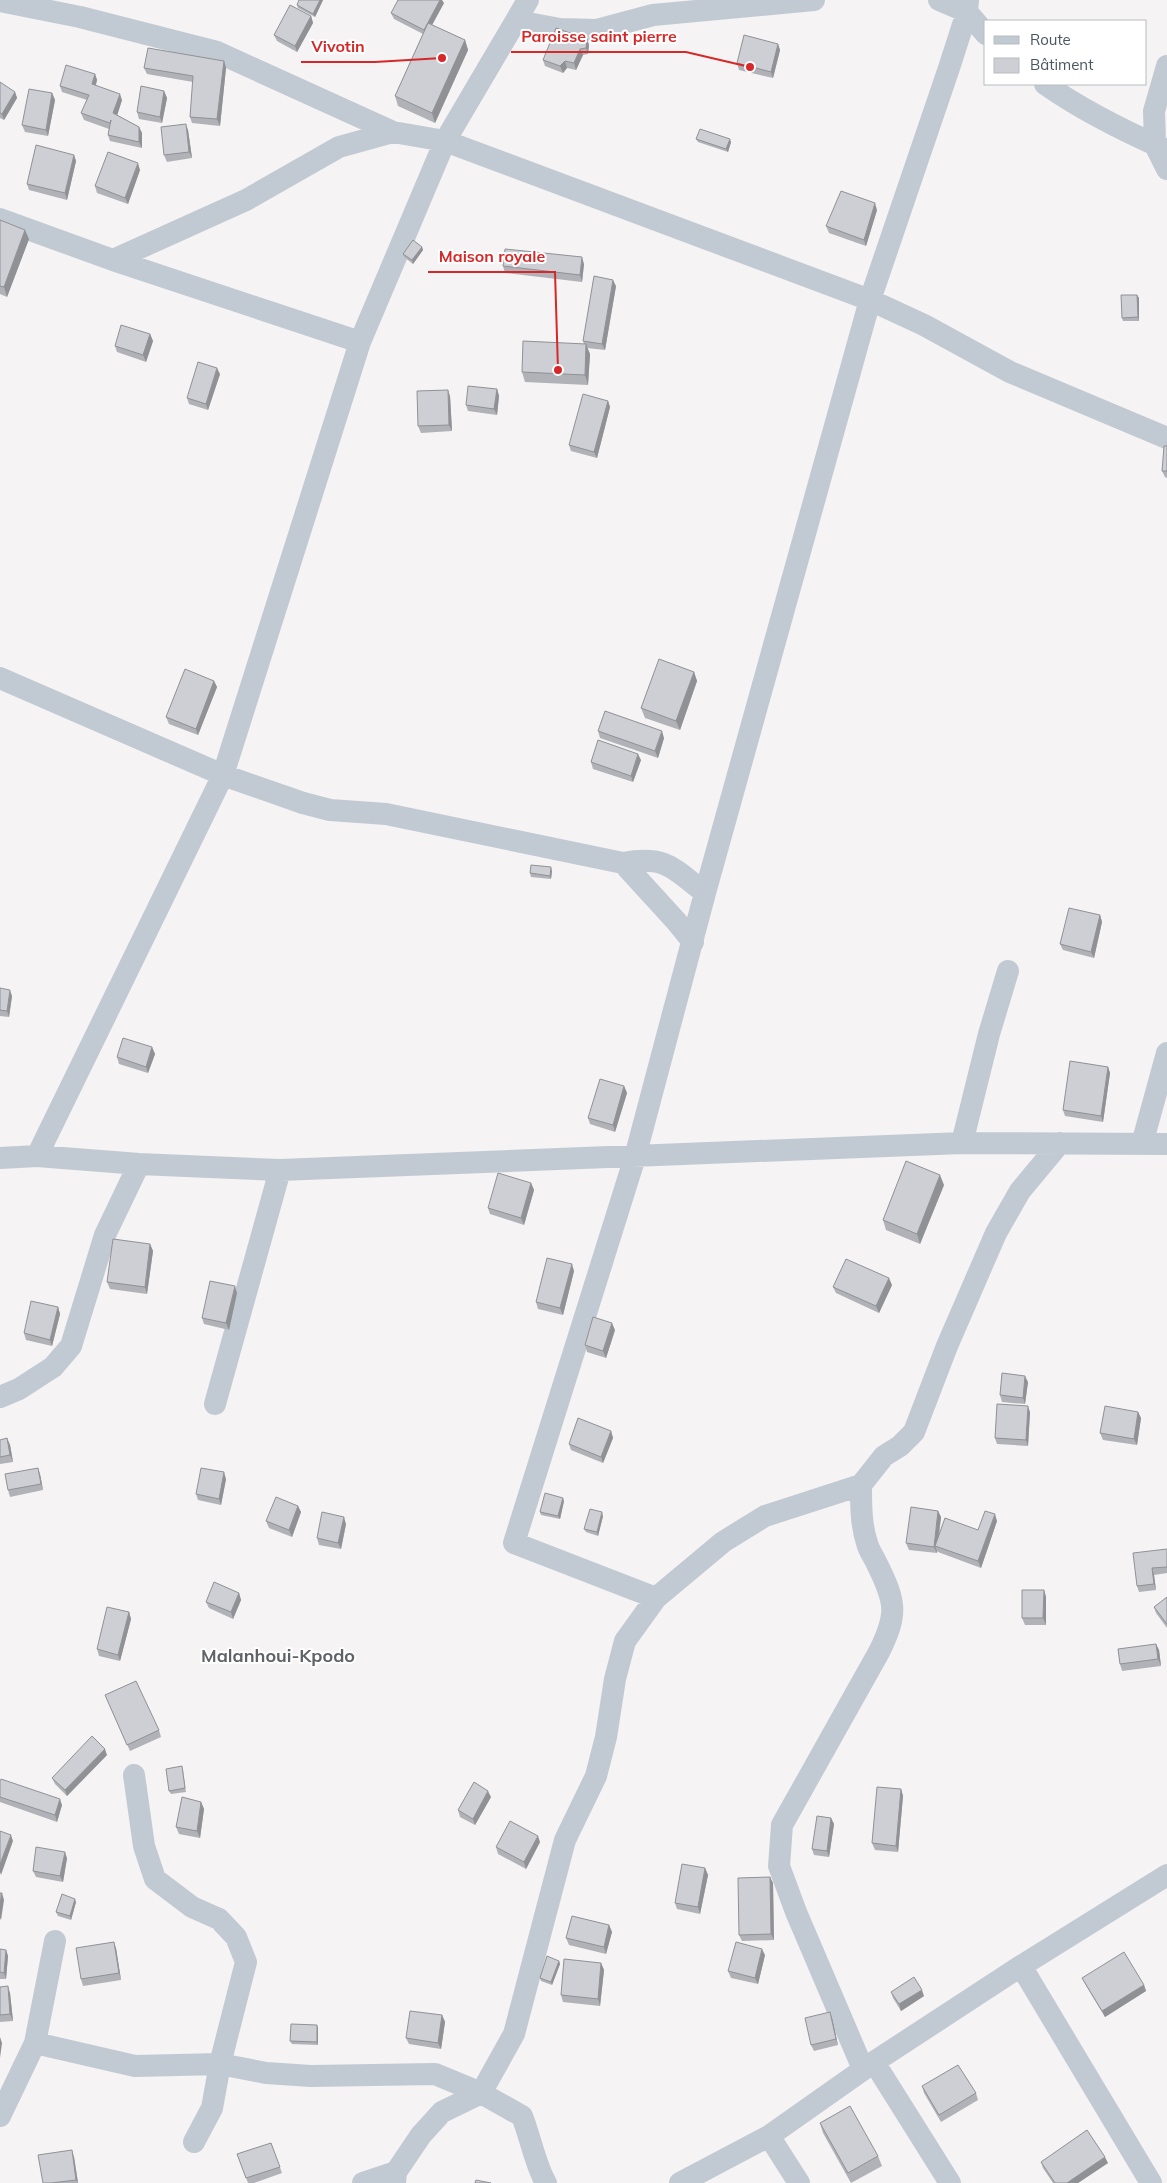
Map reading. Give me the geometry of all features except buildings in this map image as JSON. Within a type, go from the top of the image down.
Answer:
[{"type":"street","points":[[38,1156],[223,775],[360,342],[445,141],[528,0]]},
{"type":"street","points":[[517,21],[560,29],[597,30],[654,15],[814,0]]},
{"type":"street","points":[[939,0],[968,6],[984,31]]},
{"type":"street","points":[[0,1],[80,17],[217,52],[393,132],[445,141],[870,300],[924,325],[1010,372],[1167,438]]},
{"type":"street","points":[[656,1598],[514,1543],[634,1157],[705,893],[870,300],[968,6]]},
{"type":"street","points":[[1167,66],[1154,111],[1167,169]]},
{"type":"street","points":[[1046,85],[1070,102],[1118,129],[1161,148]]},
{"type":"street","points":[[113,260],[246,200],[339,147],[393,132]]},
{"type":"street","points":[[0,219],[113,260],[360,342]]},
{"type":"street","points":[[0,678],[223,775],[303,803],[330,810],[386,814],[623,863],[645,859],[663,863],[705,893]]},
{"type":"street","points":[[623,863],[693,942]]},
{"type":"street","points":[[962,1143],[989,1034],[1008,971]]},
{"type":"street","points":[[1142,1144],[1167,1053]]},
{"type":"street","points":[[0,1158],[38,1156],[139,1164],[280,1170],[962,1143],[1167,1144]]},
{"type":"street","points":[[363,2183],[395,2178],[421,2135],[442,2112],[481,2093],[514,2034],[565,1840],[598,1768],[606,1737],[615,1679],[625,1641],[656,1598],[723,1542],[766,1516],[861,1485],[884,1456],[914,1432],[947,1346],[996,1233],[1020,1191],[1060,1144]]},
{"type":"street","points":[[0,1397],[19,1389],[52,1367],[71,1346],[105,1235],[139,1164]]},
{"type":"street","points":[[215,1404],[280,1170]]},
{"type":"street","points":[[861,1485],[861,1516],[867,1544],[890,1593],[894,1613],[889,1632],[879,1652],[782,1826],[779,1866],[800,1921],[869,2065],[950,2183]]},
{"type":"street","points":[[134,1775],[144,1846],[154,1879],[192,1907],[219,1919],[236,1937],[246,1962],[220,2064],[212,2108],[194,2142]]},
{"type":"street","points":[[680,2183],[769,2136],[869,2065],[1020,1966],[1167,1875]]},
{"type":"street","points":[[0,2116],[35,2043],[55,1941]]},
{"type":"street","points":[[1020,1966],[1152,2183]]},
{"type":"street","points":[[35,2043],[135,2066],[220,2064],[266,2073],[311,2076],[435,2074],[481,2093],[522,2116],[533,2144],[540,2174],[546,2183]]},
{"type":"street","points":[[769,2136],[799,2183]]},
{"type":"place","name":"Vivotin","points":[[442,58]]},
{"type":"place","name":"Paroisse saint pierre","points":[[750,67]]},
{"type":"place","name":"Maison royale","points":[[558,370]]},
{"type":"district","name":"Malanhoui-Kpodo","points":[[278,1656]]}]
